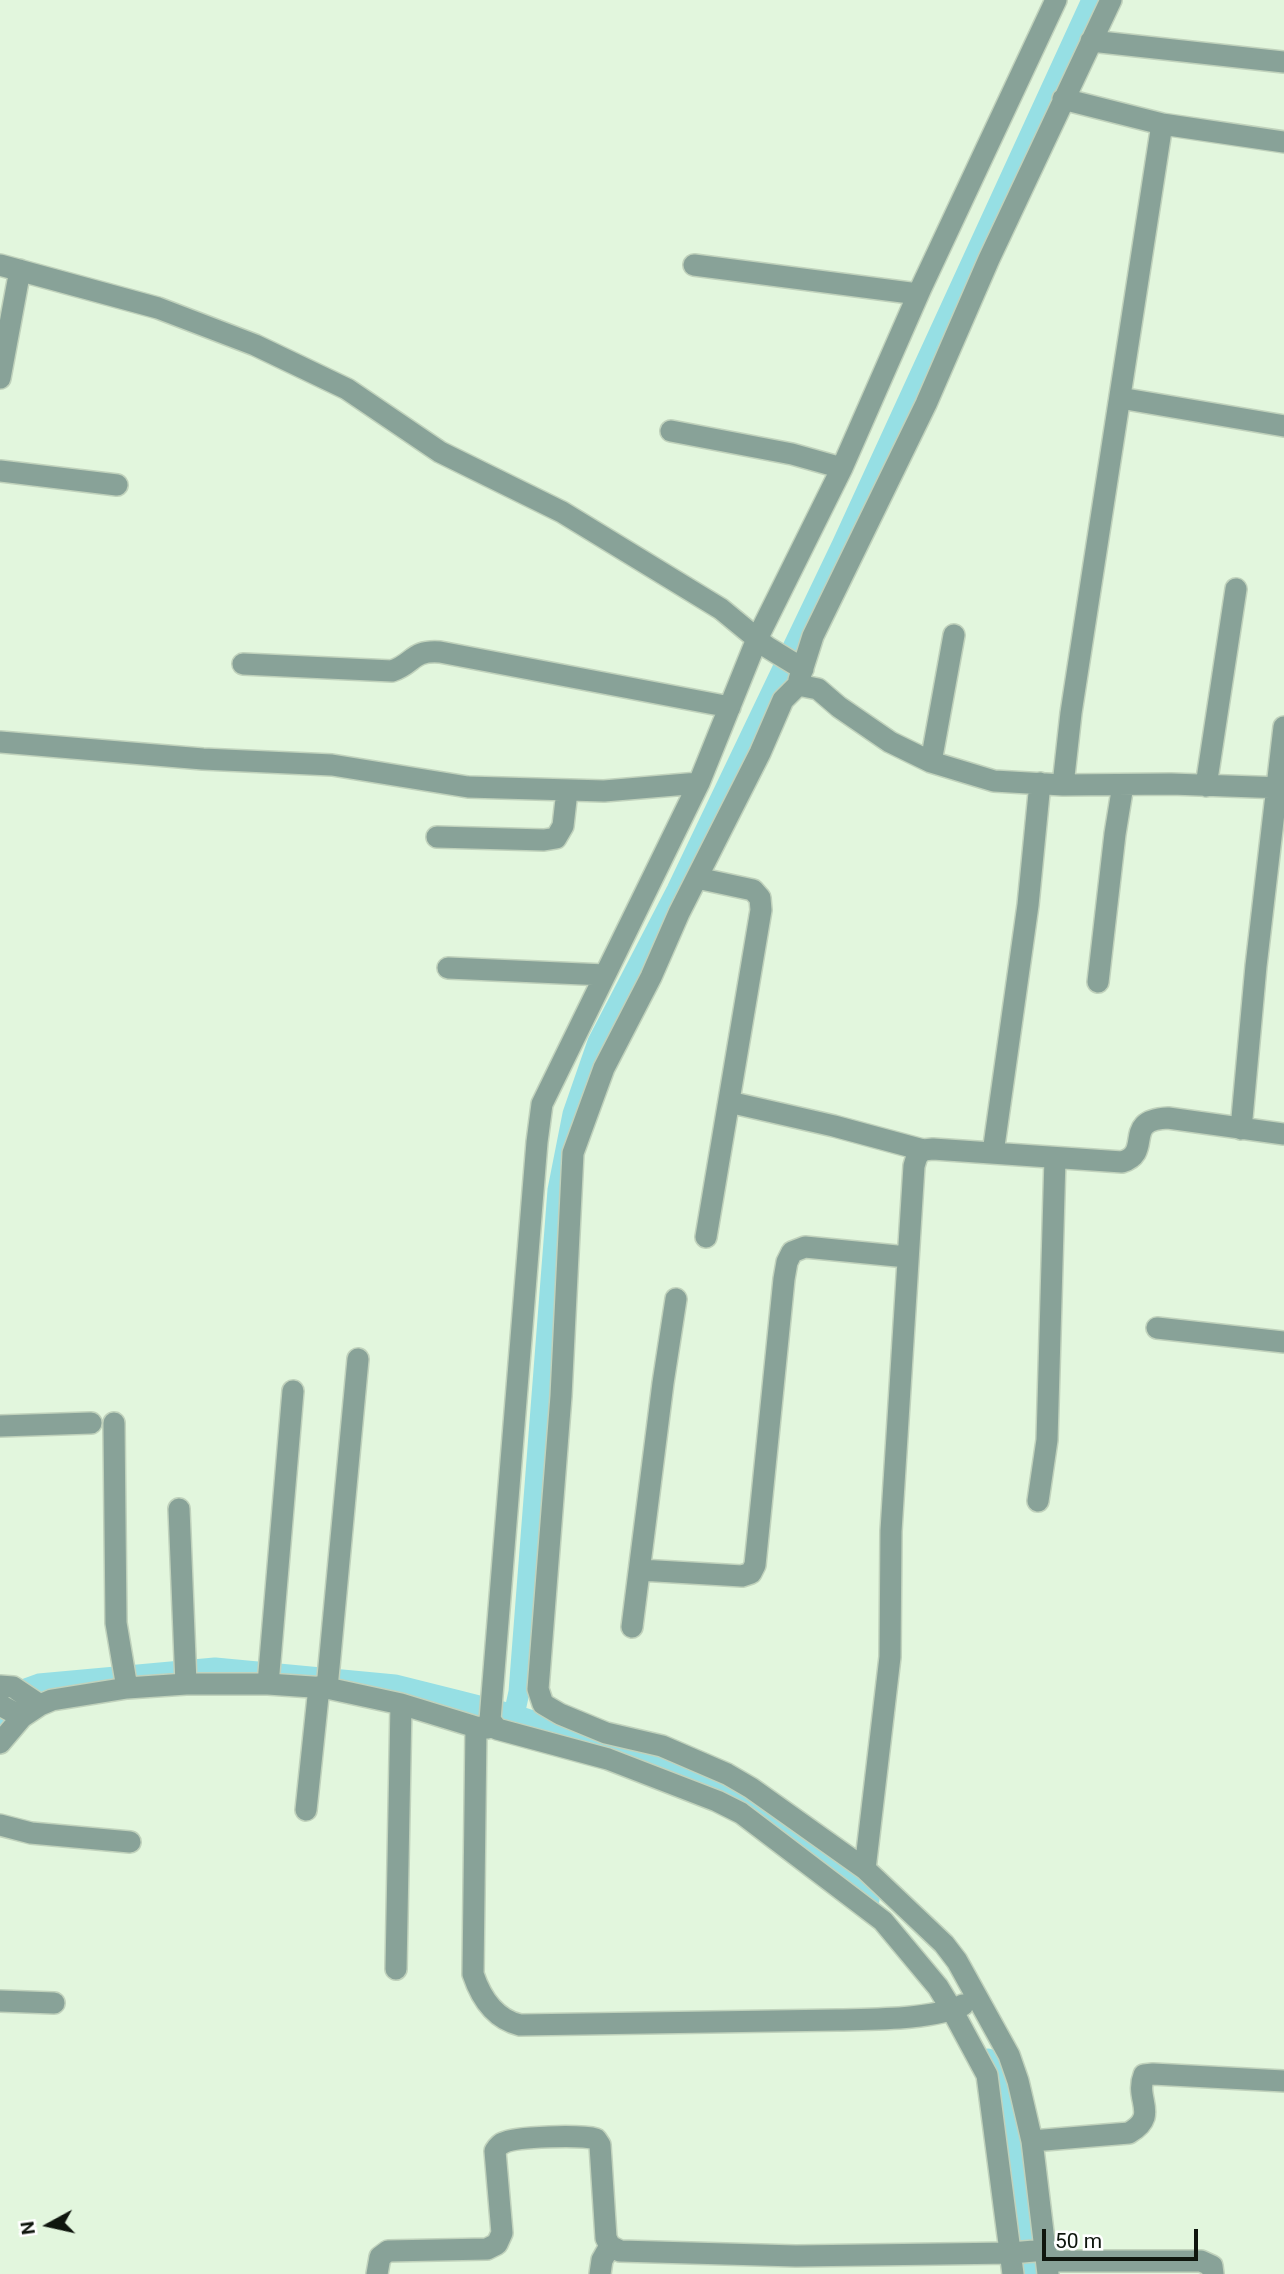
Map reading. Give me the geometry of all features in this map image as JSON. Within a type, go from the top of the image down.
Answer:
[{"type":"street","points":[[963,2004],[887,2018],[520,2025],[505,2021],[495,2011],[478,1989],[473,1974],[488,1718],[542,1104],[699,783],[730,707],[762,643],[918,294],[1054,0]]},
{"type":"street","points":[[1032,2259],[987,2075],[963,2004],[957,1961],[944,1944],[865,1869],[751,1788],[727,1773],[662,1746],[606,1733],[560,1714],[543,1704],[538,1689],[561,1396],[573,1153],[604,1068],[760,753],[813,636],[926,404],[1063,99],[1111,0]]},
{"type":"street","points":[[1091,41],[1284,62]]},
{"type":"street","points":[[1063,99],[1162,124],[1284,142]]},
{"type":"street","points":[[1063,785],[1071,713],[1162,124]]},
{"type":"street","points":[[694,265],[918,294]]},
{"type":"street","points":[[0,378],[10,267],[158,308],[255,345],[347,389],[440,452],[562,512],[721,609],[797,672],[808,685],[818,689],[890,742],[931,762],[994,780],[1063,785],[1171,784],[1281,788]]},
{"type":"street","points":[[1120,398],[1284,426]]},
{"type":"street","points":[[671,431],[792,454],[842,468]]},
{"type":"street","points":[[0,471],[117,485]]},
{"type":"street","points":[[1206,786],[1236,589]]},
{"type":"street","points":[[931,762],[954,635]]},
{"type":"street","points":[[243,664],[392,671],[403,667],[416,654],[426,651],[440,652],[730,707]]},
{"type":"street","points":[[1241,1129],[1256,966],[1281,788],[1284,727]]},
{"type":"street","points":[[0,742],[202,759],[332,765],[468,787],[604,791],[699,783]]},
{"type":"street","points":[[993,1153],[1028,905],[1040,783]]},
{"type":"street","points":[[1098,982],[1123,785]]},
{"type":"street","points":[[437,837],[544,840],[556,838],[563,826],[567,791]]},
{"type":"street","points":[[697,878],[753,890],[760,898],[761,910],[706,1237]]},
{"type":"street","points":[[448,968],[605,975]]},
{"type":"street","points":[[729,1102],[843,1128],[923,1150],[1107,1163],[1132,1159],[1144,1123],[1153,1119],[1168,1118],[1284,1134]]},
{"type":"street","points":[[865,1869],[890,1657],[891,1531],[906,1257],[914,1166],[917,1156],[923,1150]]},
{"type":"street","points":[[1038,1502],[1046,1440],[1055,1158]]},
{"type":"street","points":[[640,1570],[742,1576],[751,1573],[755,1565],[787,1262],[792,1252],[805,1247],[906,1257]]},
{"type":"street","points":[[632,1627],[676,1299]]},
{"type":"street","points":[[1157,1328],[1284,1342]]},
{"type":"street","points":[[306,1810],[325,1682],[358,1359]]},
{"type":"street","points":[[270,1674],[293,1391]]},
{"type":"street","points":[[0,1426],[91,1423]]},
{"type":"street","points":[[114,1423],[116,1623],[125,1678]]},
{"type":"street","points":[[179,1509],[186,1672]]},
{"type":"street","points":[[0,1743],[12,1711],[125,1678],[186,1672],[270,1674],[325,1682],[401,1704],[488,1718],[497,1729],[608,1759],[718,1801],[741,1813],[883,1921],[938,1987],[963,2004],[1009,2055],[1032,2141],[1032,2259]]},
{"type":"street","points":[[0,1686],[13,1687],[40,1704]]},
{"type":"street","points":[[396,1969],[401,1704]]},
{"type":"street","points":[[0,1825],[32,1833],[131,1842]]},
{"type":"street","points":[[0,2001],[54,2003]]},
{"type":"street","points":[[1032,2141],[1129,2133],[1139,2127],[1146,2116],[1140,2084],[1144,2075],[1284,2081]]},
{"type":"street","points":[[377,2274],[380,2257],[388,2251],[487,2249],[497,2244],[502,2233],[495,2151],[502,2143],[513,2140],[580,2137],[596,2140],[600,2145],[606,2238],[610,2246],[620,2251],[1201,2261],[1212,2266],[1213,2274]]},
{"type":"street","points":[[600,2274],[602,2260],[610,2246]]},
{"type":"waterway","points":[[514,1715],[519,1692],[558,1190],[573,1114],[598,1042],[677,890],[842,545],[1092,0]]},
{"type":"waterway","points":[[0,1717],[17,1692],[39,1684],[215,1668],[395,1685],[514,1715],[595,1741],[690,1777],[741,1801],[774,1822],[869,1900]]},
{"type":"waterway","points":[[988,2059],[1003,2093],[1012,2124],[1027,2274]]}]
